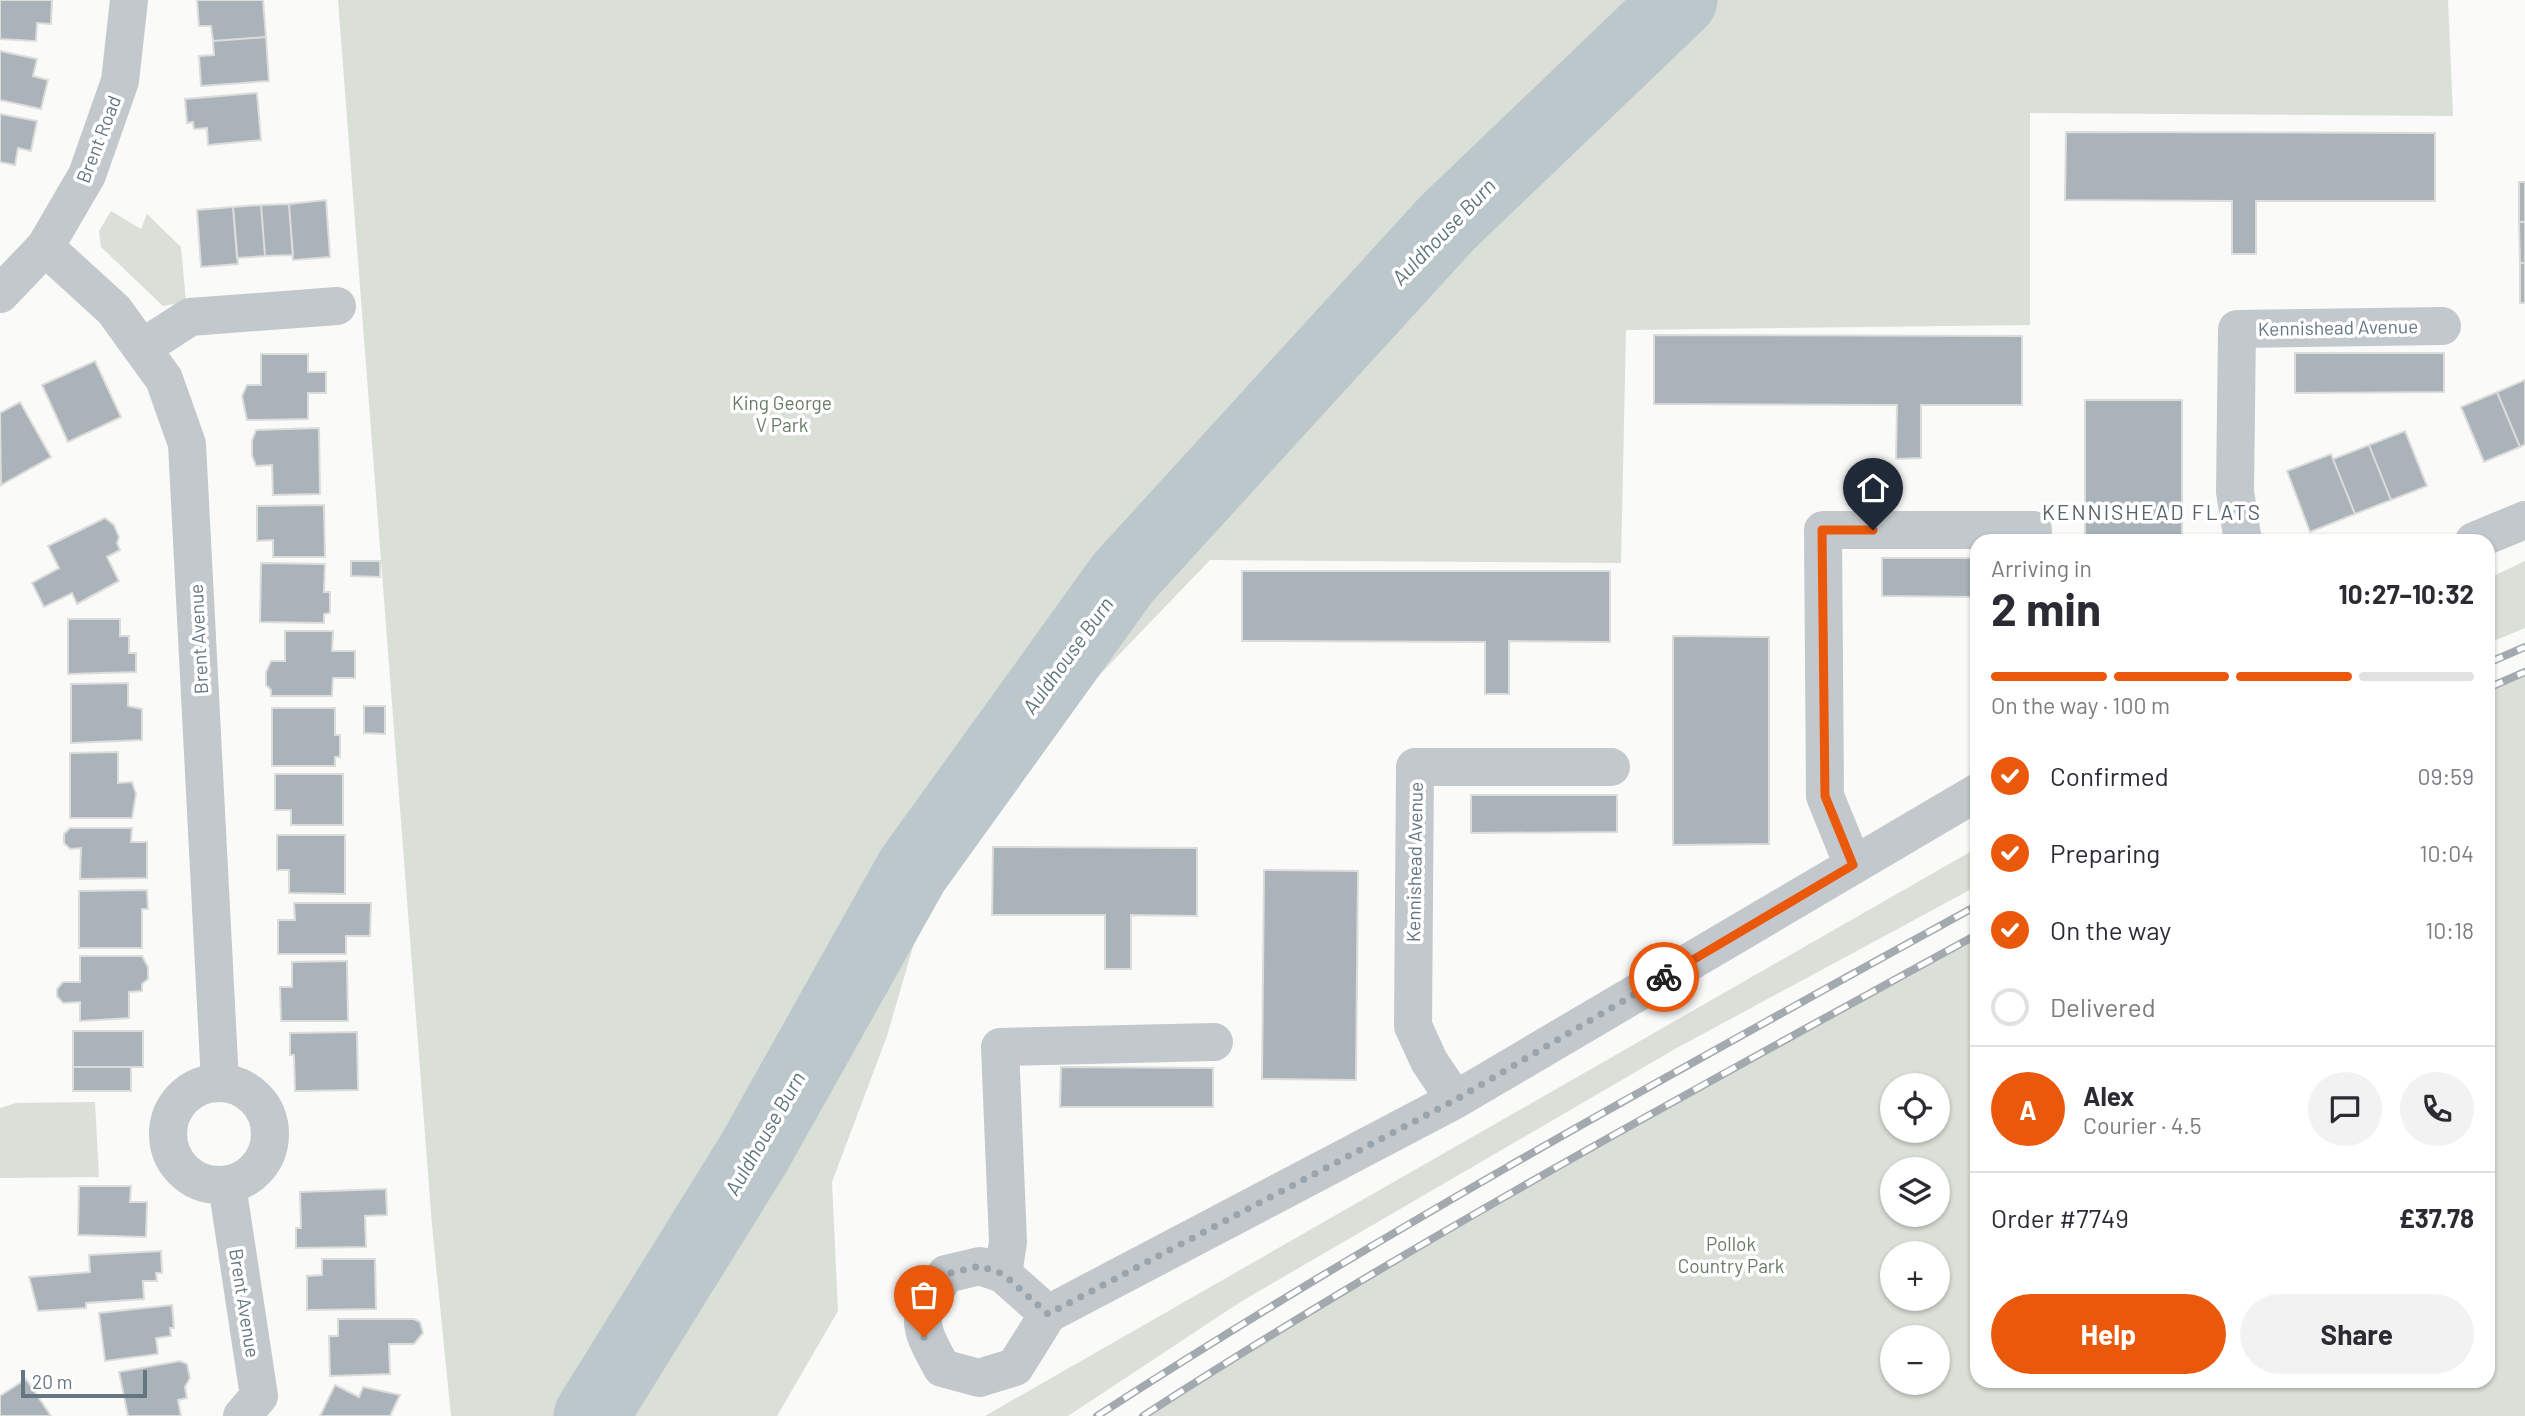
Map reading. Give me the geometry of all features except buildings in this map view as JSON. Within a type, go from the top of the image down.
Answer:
[{"type":"street","name":"Brent Road","points":[[0,294],[45,247],[87,175],[120,81],[129,0]]},
{"type":"street","name":"Brent Avenue","points":[[45,247],[114,310],[142,348],[164,379],[187,444],[220,1082]]},
{"type":"street","points":[[142,348],[190,317],[337,306]]},
{"type":"street","name":"Kennishead Avenue","points":[[2242,534],[2235,492],[2237,329],[2442,326]]},
{"type":"street","points":[[2491,534],[2525,520]]},
{"type":"street","points":[[1853,865],[1825,796],[1822,530],[2033,530]]},
{"type":"street","name":"Kennishead Avenue","points":[[1455,1100],[1429,1061],[1413,1026],[1415,766],[1611,767]]},
{"type":"street","points":[[1048,1314],[1003,1274],[980,1266],[946,1274],[922,1310],[924,1337],[942,1368],[979,1378],[1015,1367],[1048,1314],[1455,1100],[1970,797]]},
{"type":"street","points":[[1003,1274],[1008,1242],[1000,1047],[1214,1042]]},
{"type":"street","points":[[220,1082],[237,1084],[252,1093],[263,1106],[271,1130],[267,1155],[257,1169],[243,1180],[226,1185],[211,1185],[184,1172],[172,1153],[167,1130],[171,1114],[190,1091],[220,1082]]},
{"type":"street","name":"Brent Avenue","points":[[226,1185],[259,1396],[242,1416]]},
{"type":"green space","name":"King George V Park","points":[[338,0],[2448,0],[2453,116],[2030,113],[2030,325],[1626,330],[1621,563],[1210,560],[971,809],[924,909],[887,1036],[832,1182],[838,1311],[777,1416],[608,1416],[724,1244],[867,973],[964,819],[754,1099],[562,1416],[451,1416],[432,1225]]},
{"type":"green space","points":[[111,211],[141,229],[147,214],[181,247],[186,302],[163,306],[101,247],[99,231]]},
{"type":"green space","points":[[2525,561],[2525,628],[2495,640],[2495,575]]},
{"type":"green space","name":"Pollok Country Park","points":[[2525,672],[2525,1416],[1143,1416],[1451,1227],[1970,938],[1970,1388],[2495,1388],[2495,685]]},
{"type":"green space","points":[[1970,852],[1970,890],[1675,1049],[1242,1301],[1068,1416],[985,1416]]},
{"type":"green space","points":[[95,1102],[99,1177],[0,1178],[0,1108],[16,1103]]},
{"type":"waterway","name":"Auldhouse Burn","points":[[591,1416],[754,1153],[912,871],[1123,578],[1447,223],[1680,0]]},
{"type":"railway","points":[[2495,660],[2525,647]]},
{"type":"railway","points":[[2495,685],[2525,672]]},
{"type":"railway","points":[[1097,1416],[1422,1216],[1970,909]]},
{"type":"railway","points":[[1143,1416],[1451,1227],[1970,938]]},
{"type":"way so far","points":[[924,1337],[922,1310],[946,1274],[980,1266],[1003,1274],[1048,1314],[1455,1100],[1664,977]]},
{"type":"district","name":"KENNISHEAD FLATS","points":[[2152,511]]},
{"type":"route","points":[[1664,977],[1853,865],[1825,796],[1822,530],[1873,530]]}]
